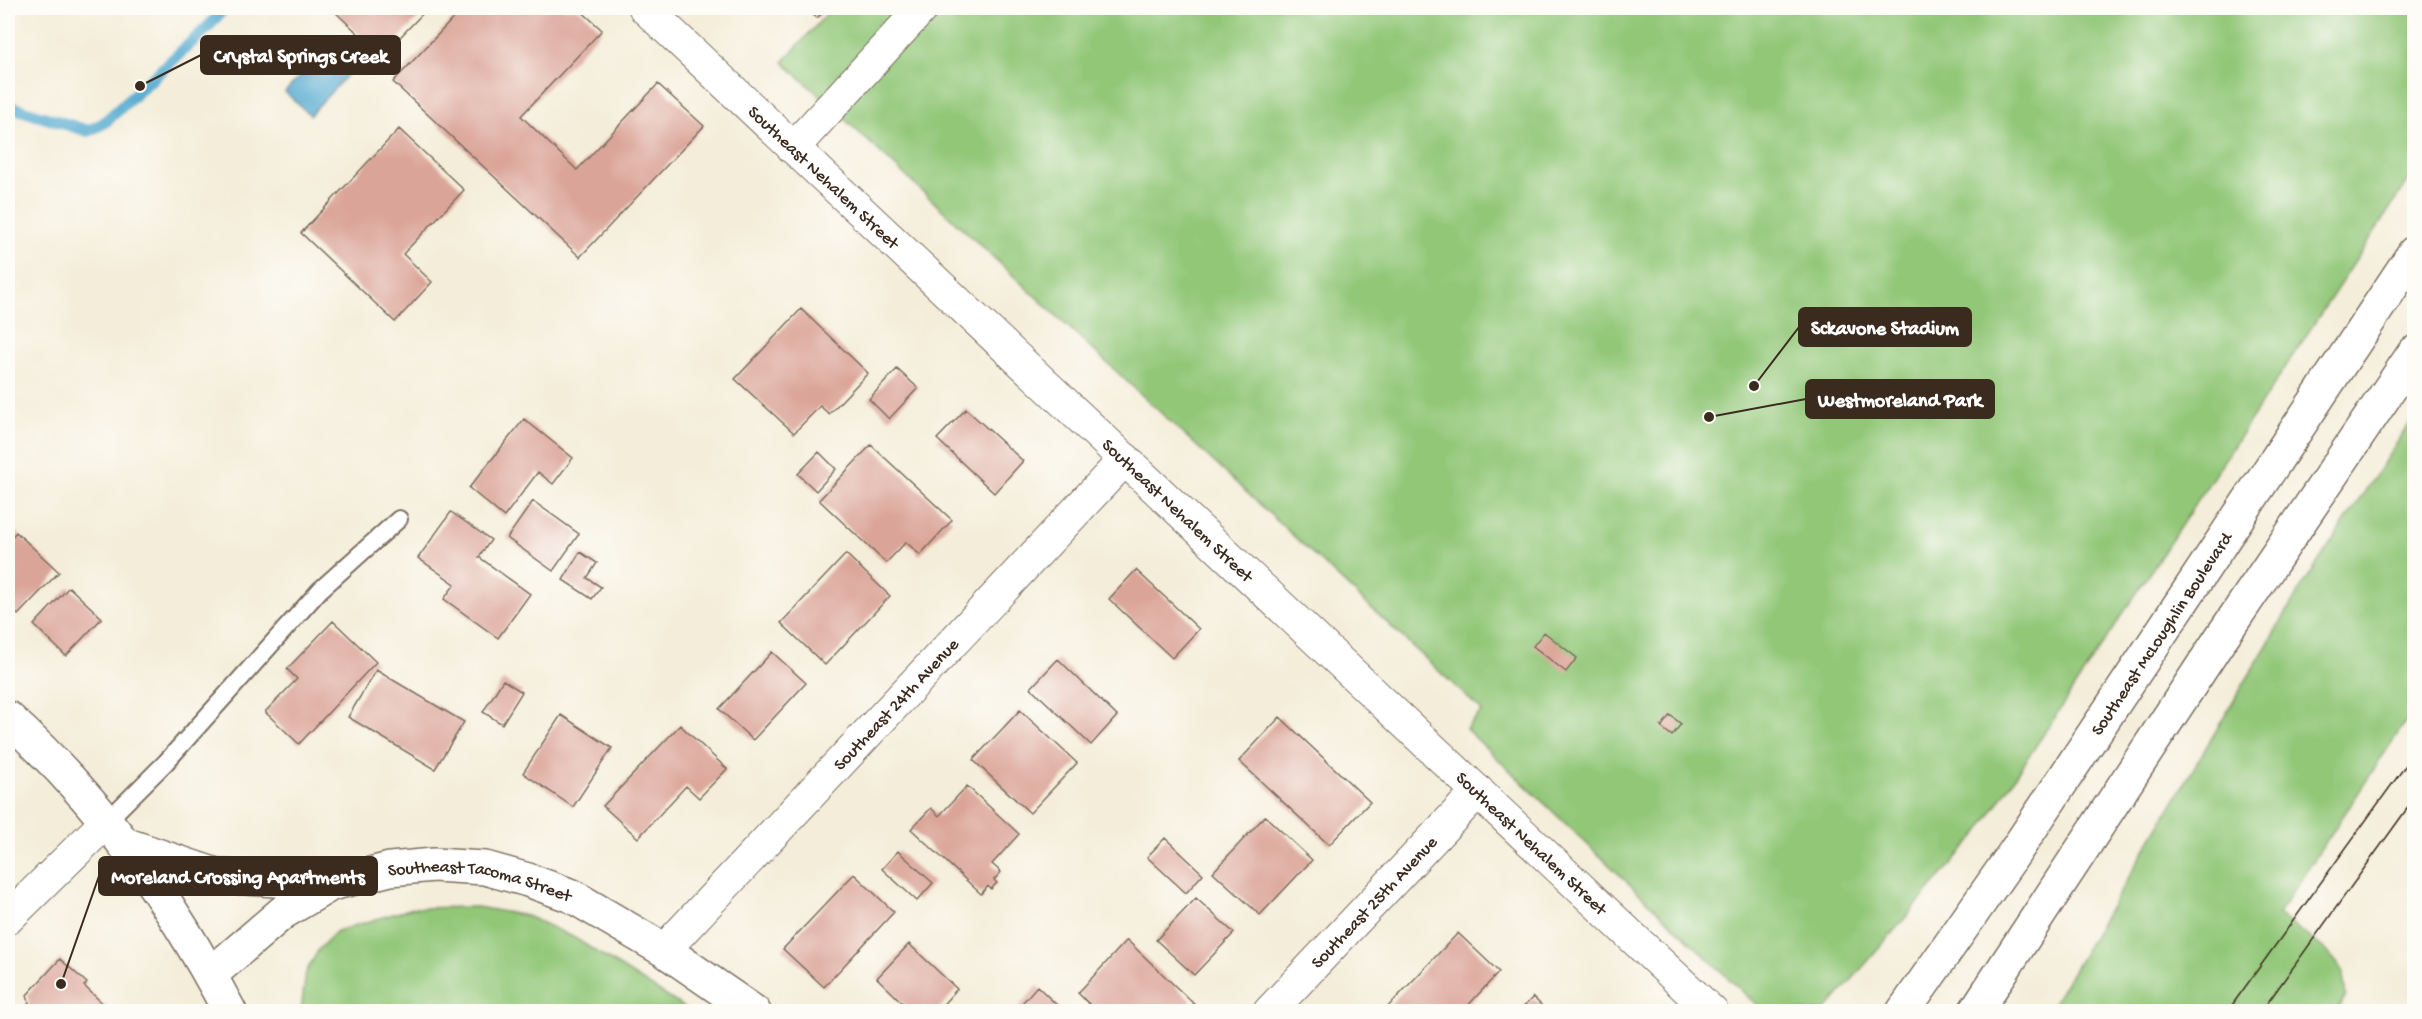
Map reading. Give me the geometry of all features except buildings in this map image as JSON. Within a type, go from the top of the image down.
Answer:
[{"type":"main road","name":"Southeast McLoughlin Boulevard","points":[[1903,1011],[2015,852],[2415,253]]},
{"type":"main road","points":[[1975,1011],[2221,638],[2415,353]]},
{"type":"main road","points":[[8,718],[65,772],[117,832],[160,892],[230,1011]]},
{"type":"main road","points":[[117,832],[219,876],[332,884]]},
{"type":"main road","name":"Southeast Tacoma Street","points":[[210,975],[282,912],[332,884],[390,869],[434,865],[484,868],[528,880],[572,896],[664,950],[754,1011]]},
{"type":"street","name":"Southeast Nehalem Street","points":[[645,8],[1712,1011]]},
{"type":"street","points":[[793,148],[922,8]]},
{"type":"street","name":"Southeast 24th Avenue","points":[[664,950],[1125,459]]},
{"type":"street","name":"Southeast 25th Avenue","points":[[1269,1011],[1478,791]]},
{"type":"street","points":[[8,918],[117,832]]},
{"type":"lane","points":[[117,832],[165,762],[320,590],[399,519]]},
{"type":"green space","points":[[832,8],[2414,8],[2414,172],[1979,832],[1825,1011],[1763,1011],[1466,729],[1482,711],[783,62]]},
{"type":"green space","points":[[2414,417],[2414,709],[2278,914],[2326,950],[2342,969],[2346,996],[2336,1011],[2049,1011],[2301,588]]},
{"type":"green space","points":[[477,907],[527,916],[573,937],[690,1011],[301,1011],[306,972],[319,949],[337,931],[413,908]]},
{"type":"water","points":[[336,37],[361,60],[310,115],[285,92]]},
{"type":"waterway","points":[[8,106],[88,131],[104,123],[208,27],[224,8]]},
{"type":"tram line","points":[[2227,1012],[2414,754]]},
{"type":"tram line","points":[[2261,1012],[2414,799]]},
{"type":"place","name":"Crystal Springs Creek","points":[[140,86]]},
{"type":"place","name":"Sckavone Stadium","points":[[1754,386]]},
{"type":"place","name":"Westmoreland Park","points":[[1709,417]]},
{"type":"place","name":"Moreland Crossing Apartments","points":[[61,984]]}]
